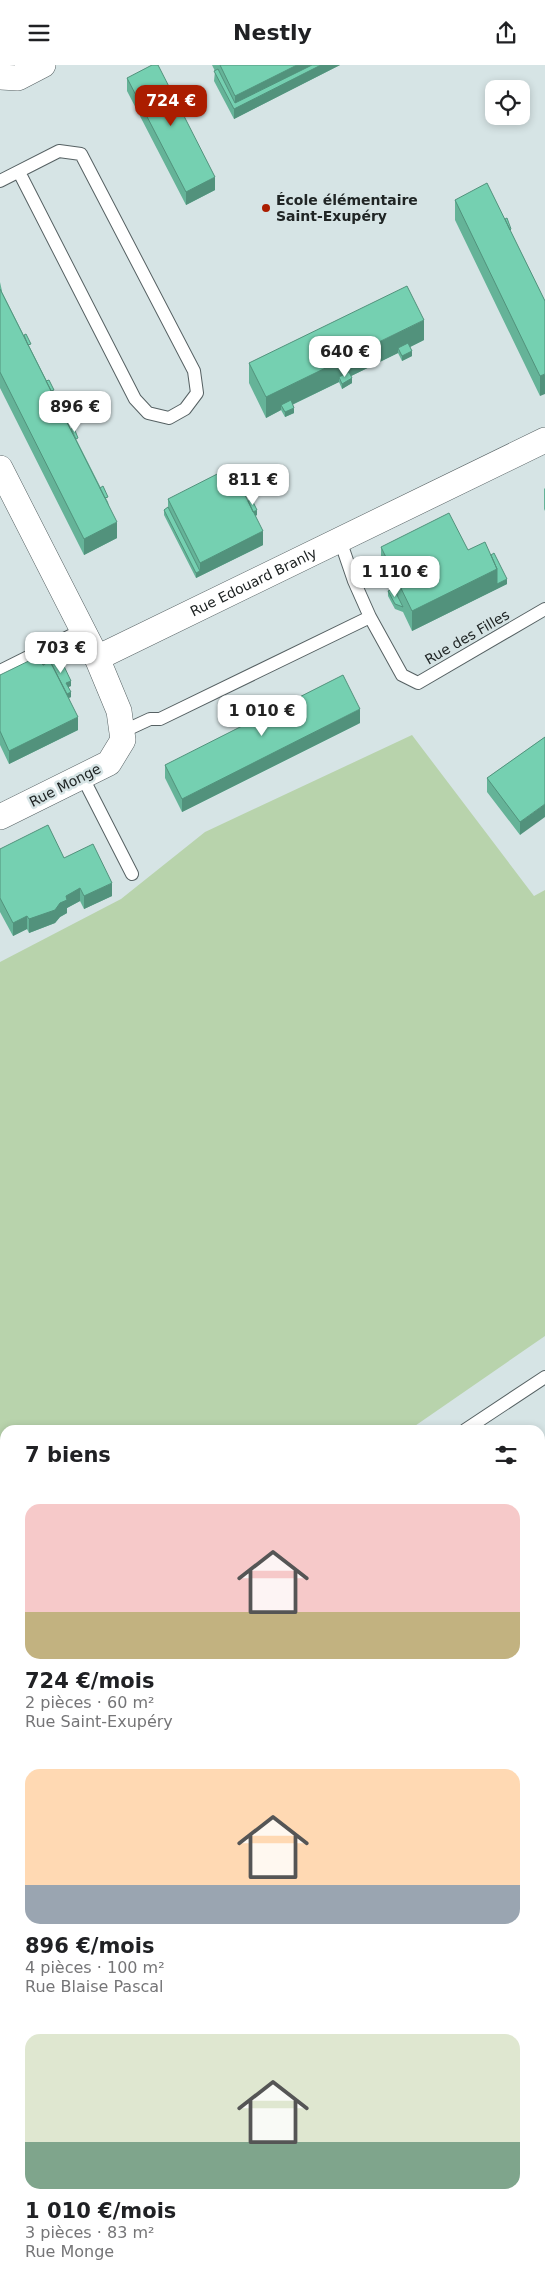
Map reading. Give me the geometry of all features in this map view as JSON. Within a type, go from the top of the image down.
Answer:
[{"type":"street","points":[[0,77],[18,78],[43,65]]},
{"type":"street","name":"Rue Edouard Branly","points":[[97,658],[545,441]]},
{"type":"street","name":"Rue Monge","points":[[0,469],[97,658],[119,711],[123,740],[109,763],[0,817]]},
{"type":"lane","points":[[0,181],[59,151],[81,154],[194,371],[197,393],[185,409],[169,418],[148,413],[135,399],[19,172]]},
{"type":"lane","name":"Rue des Filles","points":[[340,540],[354,581],[370,617],[402,675],[418,683],[545,609]]},
{"type":"lane","points":[[122,732],[150,719],[160,719],[370,617]]},
{"type":"lane","points":[[0,671],[82,629]]},
{"type":"lane","points":[[82,776],[132,873]]},
{"type":"lane","points":[[473,1425],[545,1377]]},
{"type":"green space","points":[[412,735],[534,896],[545,890],[545,1336],[416,1425],[0,1425],[0,962],[121,899],[205,832]]},
{"type":"building","points":[[152,65],[158,65],[215,177],[186,192],[127,78]]},
{"type":"building","points":[[220,65],[297,65],[235,96]]},
{"type":"building","points":[[312,65],[321,65],[234,109],[214,71],[218,69],[235,103]]},
{"type":"building","points":[[487,183],[545,301],[545,374],[540,376],[455,200]]},
{"type":"building","points":[[507,218],[511,229],[510,230],[505,219]]},
{"type":"building","points":[[407,286],[424,320],[266,397],[249,363]]},
{"type":"building","points":[[0,289],[117,522],[84,539],[0,372]]},
{"type":"building","points":[[26,334],[31,344],[28,345],[24,335]]},
{"type":"building","points":[[408,343],[412,351],[402,356],[398,348]]},
{"type":"building","points":[[349,372],[352,378],[342,384],[339,377]]},
{"type":"building","points":[[49,380],[54,390],[51,391],[46,381]]},
{"type":"building","points":[[291,400],[294,408],[285,412],[281,405]]},
{"type":"building","points":[[74,428],[78,438],[76,439],[71,429]]},
{"type":"building","points":[[231,467],[263,531],[200,563],[168,499]]},
{"type":"building","points":[[103,486],[108,497],[105,498],[100,488]]},
{"type":"building","points":[[252,500],[257,510],[253,512],[248,501]]},
{"type":"building","points":[[168,507],[200,571],[196,573],[164,510]]},
{"type":"building","points":[[449,513],[468,550],[485,542],[497,569],[412,611],[381,547]]},
{"type":"building","points":[[494,553],[507,579],[497,584],[497,569],[491,555]]},
{"type":"building","points":[[394,589],[403,607],[395,604],[388,591]]},
{"type":"building","points":[[39,656],[43,665],[50,661],[78,717],[9,751],[0,731],[0,675]]},
{"type":"building","points":[[53,657],[56,664],[62,662],[71,681],[66,683],[71,692],[67,694],[50,661],[43,665],[42,663]]},
{"type":"building","points":[[343,675],[360,709],[182,799],[165,765]]},
{"type":"building","points":[[545,737],[545,804],[520,822],[487,778]]},
{"type":"building","points":[[48,825],[64,858],[93,844],[112,883],[84,896],[80,888],[66,896],[67,900],[60,903],[55,910],[29,919],[27,916],[13,923],[0,898],[0,849]]},
{"type":"place","name":"École élémentaire Saint-Exupéry","points":[[266,208]]}]
